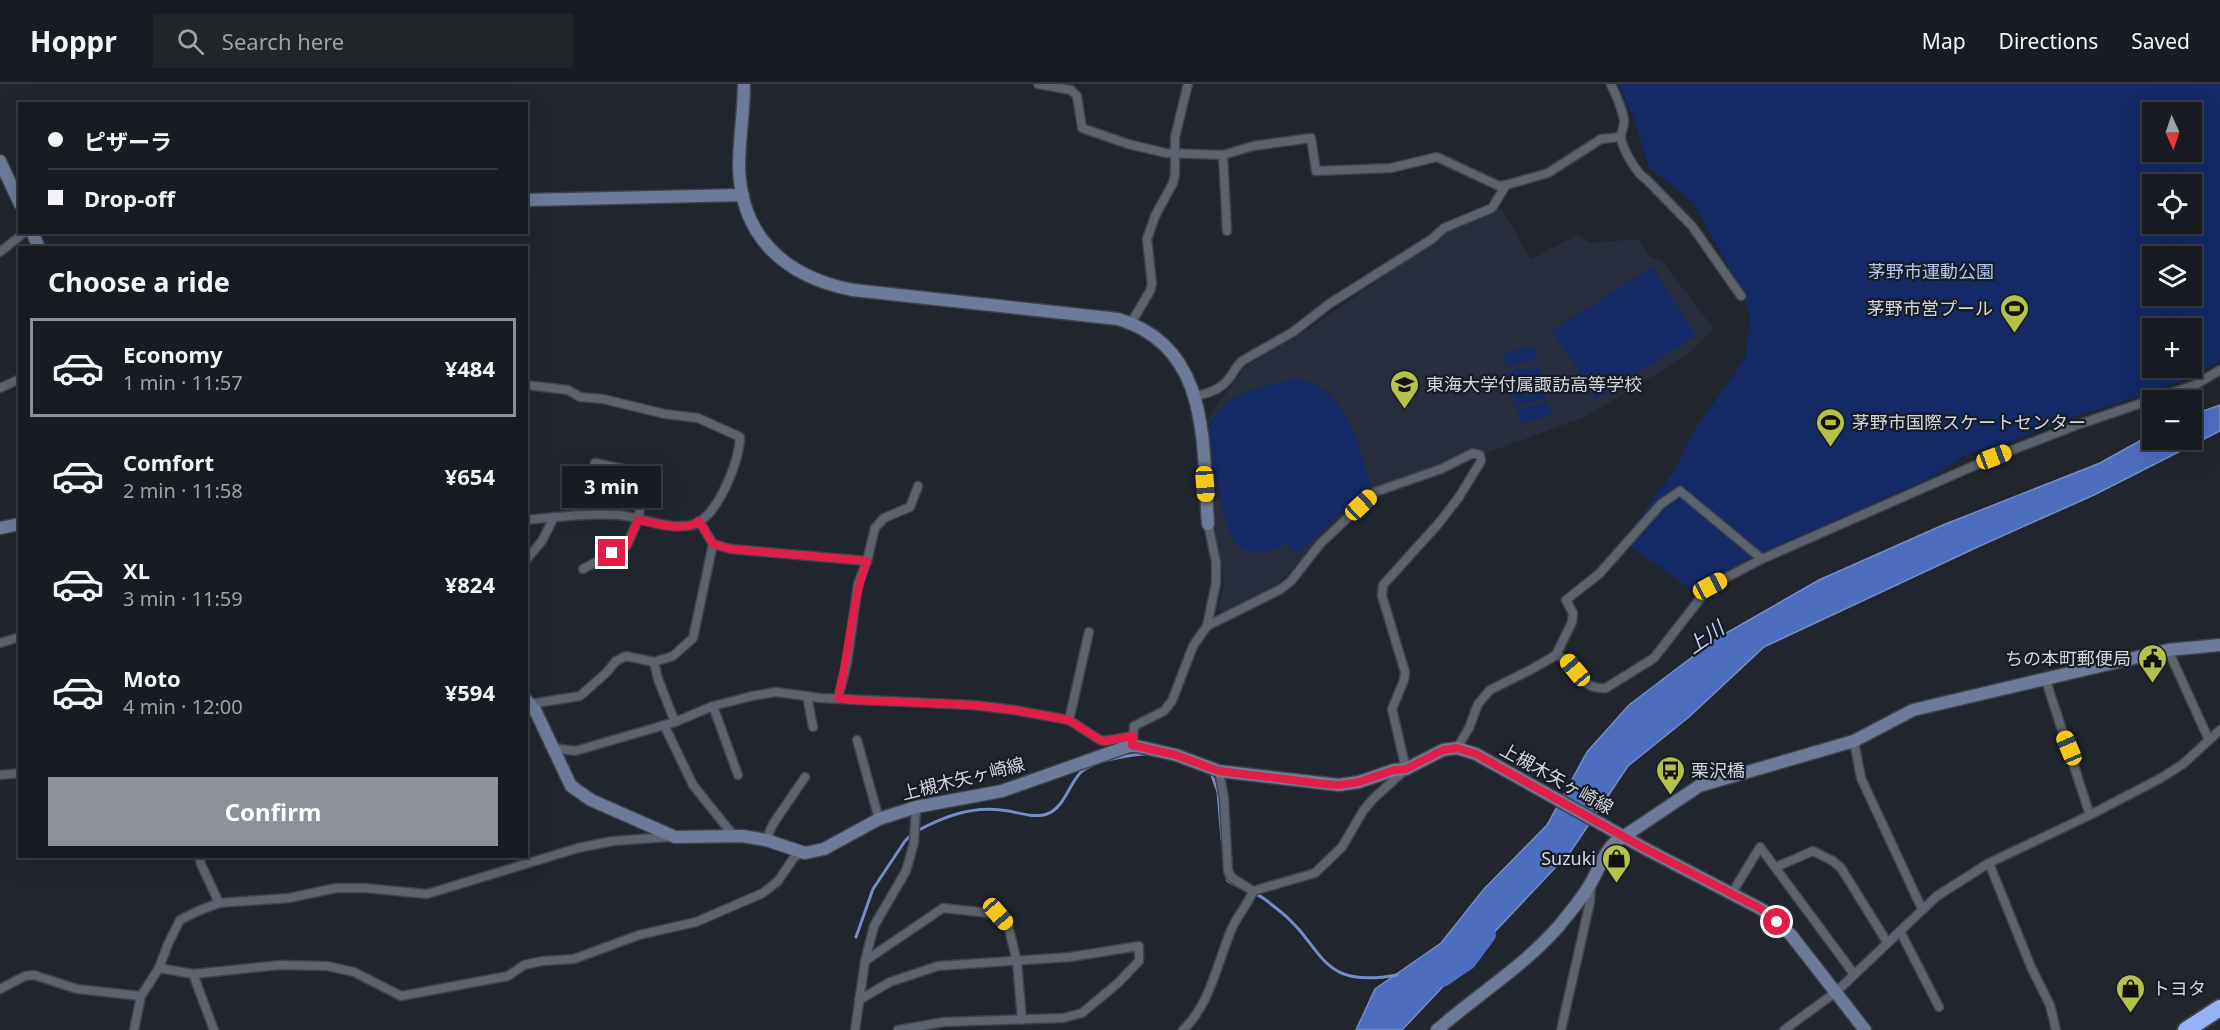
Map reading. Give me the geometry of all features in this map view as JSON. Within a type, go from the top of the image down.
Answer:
[{"type":"highway","points":[[2186,1030],[2220,1008]]},
{"type":"main road","points":[[744,84],[739,166],[742,195],[756,230],[780,260],[798,272],[825,284],[853,290],[1098,316],[1131,323],[1155,338],[1179,362],[1196,396],[1208,524]]},
{"type":"main road","points":[[0,164],[18,200]]},
{"type":"main road","points":[[528,200],[742,195]]},
{"type":"main road","points":[[0,528],[18,524]]},
{"type":"main road","points":[[1437,1030],[1464,1006],[1493,987],[1558,927],[1591,884],[1606,851],[1614,843],[1699,786],[1854,741],[1913,710],[2168,650],[2220,645]]},
{"type":"main road","points":[[528,702],[535,710],[571,786],[591,800],[675,837],[733,836],[766,840],[805,853]]},
{"type":"main road","points":[[1133,741],[1219,771],[1339,785],[1359,782],[1394,770],[1406,769],[1443,750],[1457,748]]},
{"type":"main road","name":"上槻木矢ヶ崎線","points":[[805,853],[824,849],[879,819],[916,813],[1002,791],[1133,741]]},
{"type":"main road","name":"上槻木矢ヶ崎線","points":[[1457,748],[1476,754],[1763,910],[1791,935],[1865,1030]]},
{"type":"street","points":[[1038,84],[1071,90],[1077,96],[1082,128],[1146,148],[1174,153],[1223,155],[1253,146],[1311,138],[1316,171],[1391,168],[1437,157],[1499,186],[1558,168],[1601,139],[1621,137]]},
{"type":"street","points":[[1131,323],[1152,284],[1147,239],[1155,216],[1173,183],[1175,137],[1187,86],[1197,84]]},
{"type":"street","points":[[1611,84],[1619,101],[1624,123],[1621,137],[1626,151],[1641,176],[1692,226],[1741,296]]},
{"type":"street","points":[[1223,155],[1227,231]]},
{"type":"street","points":[[1196,396],[1210,393],[1221,387],[1242,361],[1293,332],[1329,304],[1432,239],[1444,228],[1492,208],[1506,185]]},
{"type":"street","points":[[0,252],[22,234]]},
{"type":"street","points":[[1556,655],[1564,657],[1586,684],[1597,689],[1606,688],[1654,658],[1710,586],[1762,559],[1994,457],[2195,385],[2220,370]]},
{"type":"street","points":[[0,388],[18,380]]},
{"type":"street","points":[[528,385],[568,390],[580,397],[603,399],[665,414],[698,418],[740,437],[735,467],[719,497],[707,514],[695,524],[681,526],[638,520],[624,515],[593,513],[528,520]]},
{"type":"street","points":[[1183,1030],[1207,996],[1233,927],[1252,894],[1315,873],[1342,847],[1363,811],[1373,799],[1406,769],[1392,709],[1405,672],[1382,596],[1383,585],[1439,523],[1459,497],[1481,460],[1480,455],[1473,453],[1441,469],[1375,492],[1320,544],[1291,581],[1281,589],[1207,626]]},
{"type":"street","points":[[583,569],[627,545],[638,520],[646,474],[595,464]]},
{"type":"street","points":[[838,698],[847,663],[858,584],[867,561],[875,528],[884,518],[910,507],[918,486]]},
{"type":"street","points":[[1457,748],[1469,728],[1478,704],[1490,690],[1556,655],[1572,622],[1573,613],[1566,600],[1599,574],[1661,504],[1680,490],[1762,559]]},
{"type":"street","points":[[528,558],[542,541],[554,517]]},
{"type":"street","points":[[699,521],[713,544],[731,549],[867,561]]},
{"type":"street","points":[[554,748],[575,751],[675,722],[713,706],[776,692],[820,698],[973,705],[1014,710],[1069,720],[1100,740],[1133,741],[1134,726],[1164,711],[1172,701],[1193,646],[1207,626],[1216,583],[1216,562],[1208,524]]},
{"type":"street","points":[[528,702],[580,696],[616,661],[626,656],[654,662],[673,656],[693,638],[713,544]]},
{"type":"street","points":[[1069,720],[1089,632]]},
{"type":"street","points":[[0,643],[18,638]]},
{"type":"street","points":[[2168,650],[2210,740]]},
{"type":"street","points":[[654,662],[658,679],[675,722]]},
{"type":"street","points":[[2045,678],[2090,815]]},
{"type":"street","points":[[807,696],[813,727]]},
{"type":"street","points":[[713,706],[738,775]]},
{"type":"street","points":[[664,725],[693,785],[733,836]]},
{"type":"street","points":[[1784,1030],[1836,992],[1936,896],[1989,864],[2161,778],[2183,764],[2220,730]]},
{"type":"street","points":[[857,740],[879,819]]},
{"type":"street","points":[[1854,741],[1861,778],[1922,909]]},
{"type":"street","points":[[1219,771],[1224,798],[1228,871],[1232,878],[1252,894]]},
{"type":"street","points":[[0,775],[18,773]]},
{"type":"street","points":[[766,840],[773,824],[805,777]]},
{"type":"street","points":[[855,1030],[865,961],[874,927],[906,871],[914,843],[916,813]]},
{"type":"street","points":[[134,1030],[141,996],[159,968],[180,921],[219,903],[289,898],[336,888],[365,888],[426,894],[578,848],[623,840],[675,837]]},
{"type":"street","points":[[1731,893],[1760,847],[1854,974]]},
{"type":"street","points":[[1776,867],[1813,851],[1833,861],[1841,868],[1887,942]]},
{"type":"street","points":[[159,968],[193,974],[280,965],[327,966],[354,972],[401,996],[508,976],[524,964],[574,959],[639,935],[696,922],[763,893],[777,881],[795,856],[805,853]]},
{"type":"street","points":[[200,858],[219,903]]},
{"type":"street","points":[[1989,864],[2031,968],[2050,1005],[2056,1030]]},
{"type":"street","points":[[1561,1030],[1590,902],[1591,884]]},
{"type":"street","points":[[865,961],[944,908],[998,914],[1008,926],[1017,962],[1022,1020]]},
{"type":"street","points":[[1900,930],[1939,1007]]},
{"type":"street","points":[[859,1000],[890,982],[938,966],[1070,957],[1139,946],[1139,961],[1118,983],[1082,1013],[1063,1018],[944,1022],[898,1030]]},
{"type":"street","points":[[193,974],[214,1030]]},
{"type":"street","points":[[0,989],[25,976],[34,975],[77,989],[141,996]]},
{"type":"shaded area","name":"東海大学付属諏訪高等学校","points":[[1501,208],[1531,259],[1577,235],[1590,243],[1638,239],[1651,258],[1662,261],[1714,329],[1684,357],[1585,417],[1489,452],[1433,477],[1368,490],[1276,586],[1224,612],[1218,609],[1224,581],[1216,536],[1208,420],[1218,404],[1245,367],[1311,327],[1451,230]]},
{"type":"shaded area","points":[[2220,405],[2220,431],[2202,440],[2202,411]]},
{"type":"shaded area","points":[[2142,440],[2142,450],[2183,450],[2094,495],[1764,647],[1689,717],[1628,766],[1571,851],[1402,1030],[1356,1030],[1375,989],[1441,943],[1484,889],[1547,825],[1587,752],[1629,705],[1716,639],[1819,580],[1943,525],[2100,463]]},
{"type":"green space","name":"茅野市運動公園","points":[[1618,84],[2220,84],[2220,360],[2202,371],[2202,318],[2142,318],[2142,378],[2190,378],[2156,390],[2142,390],[2142,395],[2084,413],[2007,443],[1963,456],[1931,478],[1748,559],[1709,581],[1698,594],[1623,541],[1676,468],[1691,435],[1745,358],[1750,321],[1744,294],[1692,201],[1649,168],[1634,118]]},
{"type":"green space","points":[[1652,267],[1696,336],[1596,399],[1552,330]]},
{"type":"green space","points":[[1534,346],[1537,359],[1507,366],[1504,353]]},
{"type":"green space","points":[[1538,365],[1542,378],[1511,385],[1508,372]]},
{"type":"green space","points":[[1295,379],[1317,385],[1338,404],[1352,429],[1370,484],[1297,554],[1287,544],[1265,552],[1248,551],[1235,541],[1222,510],[1212,452],[1210,423],[1227,403],[1236,397],[1258,388]]},
{"type":"green space","points":[[1543,384],[1547,398],[1516,405],[1513,391]]},
{"type":"green space","points":[[1548,402],[1551,415],[1521,423],[1517,409]]},
{"type":"waterway","points":[[917,831],[947,817],[968,811],[990,809],[1036,816],[1047,814],[1058,807],[1077,777],[1087,768],[1113,759],[1148,754]]},
{"type":"waterway","points":[[1211,773],[1218,792],[1222,840]]},
{"type":"waterway","points":[[856,937],[873,889],[911,835]]},
{"type":"waterway","points":[[1225,873],[1228,881],[1246,891]]},
{"type":"waterway","points":[[1253,893],[1265,899],[1292,922],[1324,961],[1336,970],[1351,976],[1370,978],[1397,975]]},
{"type":"waterway","name":"上川","points":[[1443,979],[1468,962],[1488,935]]},
{"type":"place","name":"茅野市営プール","points":[[2014,334]]},
{"type":"place","name":"東海大学付属諏訪高等学校","points":[[1405,410]]},
{"type":"place","name":"茅野市国際スケートセンター","points":[[1831,448]]},
{"type":"place","name":"ちの本町郵便局","points":[[2152,684]]},
{"type":"place","name":"栗沢橋","points":[[1670,796]]},
{"type":"place","name":"Suzuki","points":[[1617,884]]},
{"type":"place","name":"トヨタ","points":[[2131,1014]]},
{"type":"route","points":[[612,553],[627,545],[638,520],[673,526],[695,524],[699,521],[713,544],[731,549],[867,561],[858,584],[847,663],[838,698],[973,705],[1051,716],[1069,720],[1100,740],[1133,736],[1132,745],[1176,755],[1219,771],[1324,784],[1339,785],[1359,782],[1394,770],[1406,769],[1443,750],[1457,748],[1476,754],[1644,848],[1763,910],[1777,922]]}]
